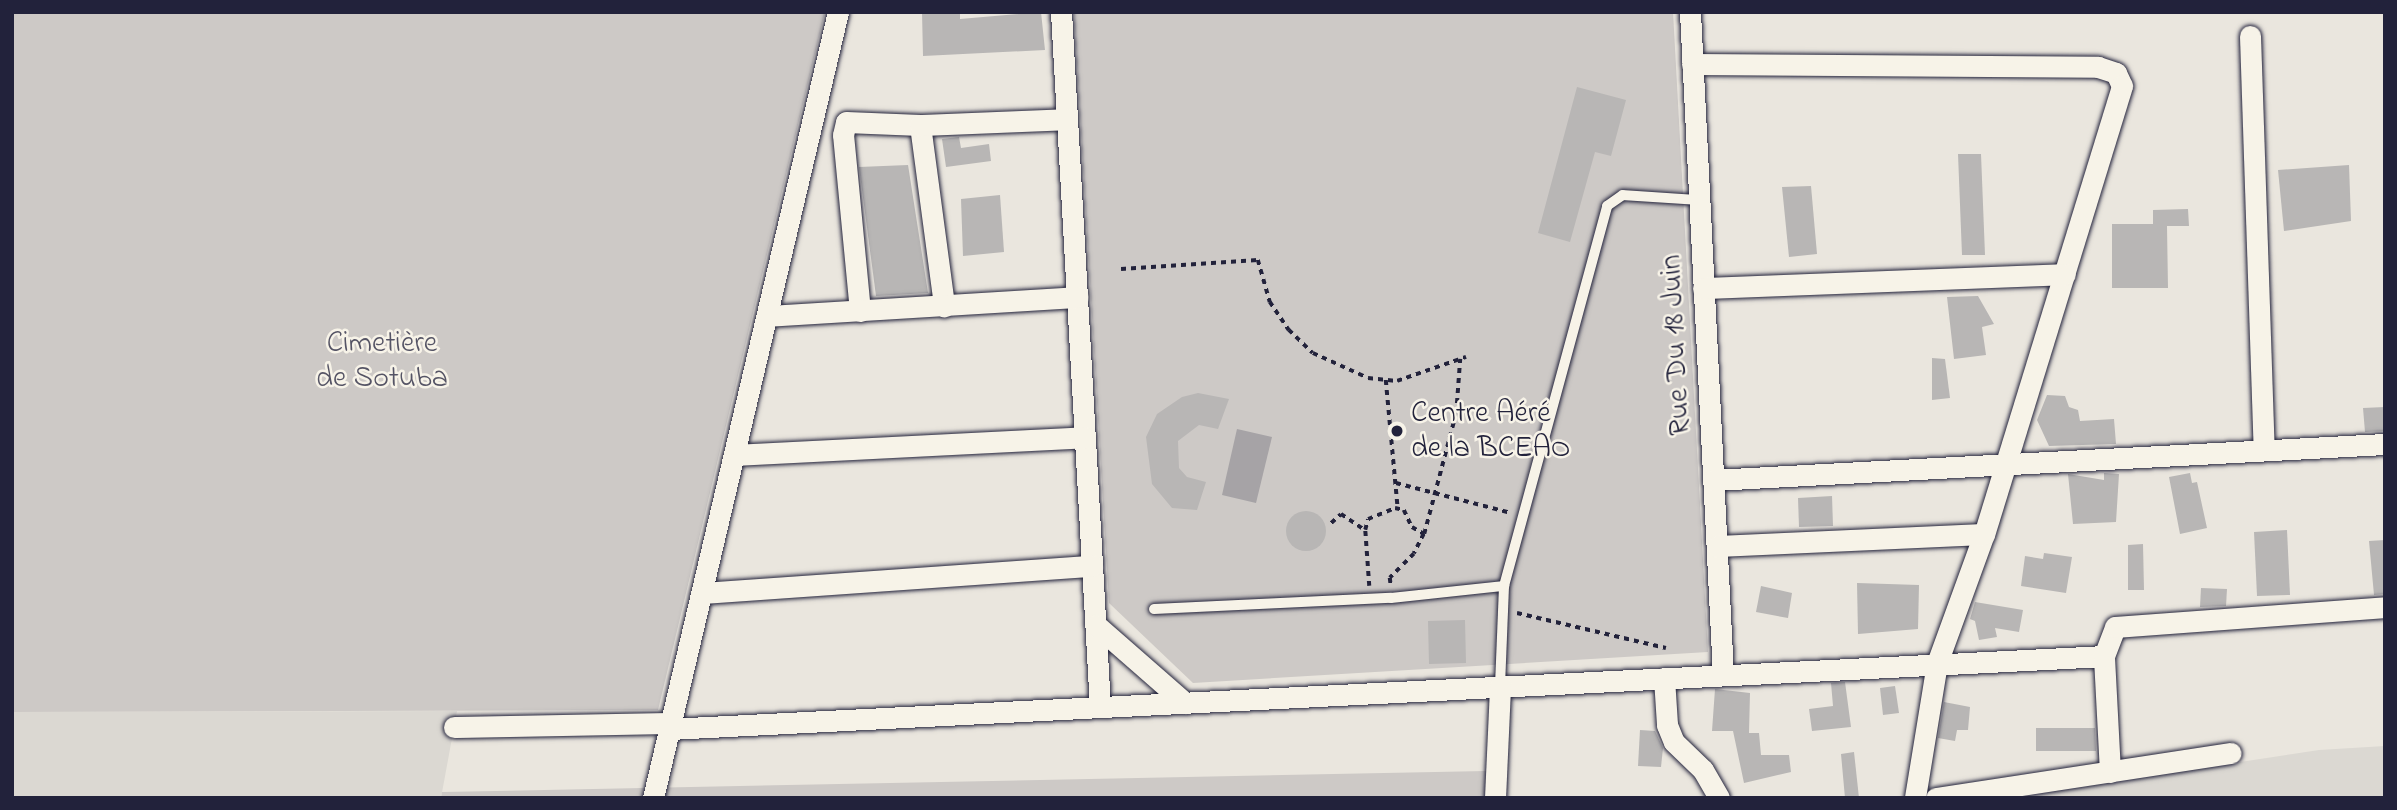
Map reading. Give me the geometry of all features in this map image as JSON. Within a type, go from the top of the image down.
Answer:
[{"type":"street","points":[[653,798],[838,12]]},
{"type":"street","points":[[1061,12],[1100,707]]},
{"type":"street","name":"Rue Du 18 Juin","points":[[1689,12],[1723,675]]},
{"type":"street","points":[[2250,36],[2264,450]]},
{"type":"street","points":[[1692,64],[2098,67],[2116,73],[2122,86],[1984,534],[1937,663],[1914,798]]},
{"type":"street","points":[[860,311],[842,135],[846,122],[920,125],[1067,120]]},
{"type":"street","points":[[920,125],[944,306]]},
{"type":"street","points":[[1703,288],[2065,274]]},
{"type":"street","points":[[766,316],[1077,297]]},
{"type":"street","points":[[734,455],[1085,437]]},
{"type":"street","points":[[1713,480],[2385,444]]},
{"type":"street","points":[[1717,546],[1984,534]]},
{"type":"street","points":[[702,593],[1092,566]]},
{"type":"street","points":[[2110,772],[2104,656],[2111,631],[2120,626],[2385,607]]},
{"type":"street","points":[[1096,625],[1185,703]]},
{"type":"street","points":[[454,727],[670,726],[1185,703],[2104,656]]},
{"type":"street","points":[[1664,678],[1667,725],[1674,742],[1703,770],[1719,798]]},
{"type":"street","points":[[1496,798],[1500,686]]},
{"type":"street","points":[[1936,798],[2231,753]]},
{"type":"lane","points":[[1500,686],[1504,586],[1607,206],[1623,195],[1699,200]]},
{"type":"lane","points":[[1154,609],[1370,598],[1504,586]]},
{"type":"path","points":[[1121,269],[1258,260],[1270,302],[1313,353],[1368,378],[1386,380],[1431,371],[1466,357]]},
{"type":"path","points":[[1390,579],[1414,554],[1424,534],[1457,413],[1460,359]]},
{"type":"path","points":[[1386,380],[1398,509],[1424,534]]},
{"type":"path","points":[[1396,483],[1523,516]]},
{"type":"path","points":[[1370,598],[1364,530],[1368,519],[1398,509]]},
{"type":"path","points":[[1331,523],[1341,514],[1364,530]]},
{"type":"path","points":[[1501,610],[1666,648]]},
{"type":"shaded area","points":[[1237,429],[1272,437],[1256,503],[1222,495]]},
{"type":"shaded area","points":[[457,711],[441,798],[12,798],[12,712]]},
{"type":"shaded area","points":[[2385,746],[2385,798],[2004,798],[2319,750]]},
{"type":"green space","name":"Cimetière de Sotuba","points":[[12,12],[825,12],[658,710],[12,712]]},
{"type":"green space","name":"Centre Aéré de la BCEAO","points":[[1074,12],[1673,12],[1708,652],[1193,683],[1109,603]]},
{"type":"green space","points":[[1486,771],[1486,798],[441,798],[442,792]]},
{"type":"building","points":[[922,12],[960,12],[960,19],[1041,12],[1045,50],[923,56]]},
{"type":"building","points":[[1577,87],[1626,100],[1611,156],[1595,152],[1570,242],[1538,233]]},
{"type":"building","points":[[959,137],[961,148],[989,144],[991,161],[946,167],[942,139]]},
{"type":"building","points":[[1958,154],[1981,154],[1985,255],[1962,255]]},
{"type":"building","points":[[908,165],[928,293],[876,296],[859,167]]},
{"type":"building","points":[[2349,165],[2351,221],[2284,231],[2278,170]]},
{"type":"building","points":[[1811,186],[1817,254],[1789,257],[1782,187]]},
{"type":"building","points":[[1000,195],[1004,252],[963,256],[961,199]]},
{"type":"building","points":[[2188,209],[2189,226],[2167,226],[2168,288],[2112,288],[2112,224],[2153,224],[2153,210]]},
{"type":"building","points":[[1978,296],[1994,324],[1982,327],[1986,355],[1954,359],[1947,297]]},
{"type":"building","points":[[1932,358],[1945,359],[1950,398],[1932,400]]},
{"type":"building","points":[[1198,393],[1229,399],[1218,429],[1199,425],[1178,441],[1179,468],[1187,477],[1206,482],[1197,510],[1172,508],[1152,484],[1146,437],[1157,414],[1182,397]]},
{"type":"building","points":[[2047,395],[2065,396],[2069,407],[2078,410],[2080,421],[2114,419],[2116,444],[2049,446],[2037,420]]},
{"type":"building","points":[[2385,407],[2385,431],[2365,432],[2363,408]]},
{"type":"building","points":[[2104,473],[2119,474],[2116,522],[2073,524],[2068,474],[2104,480]]},
{"type":"building","points":[[2190,473],[2192,483],[2197,482],[2207,528],[2180,534],[2169,477]]},
{"type":"building","points":[[1832,496],[1833,526],[1799,527],[1798,498]]},
{"type":"building","points":[[1306,511],[1320,517],[1326,531],[1320,545],[1306,551],[1292,545],[1286,531],[1292,517]]},
{"type":"building","points":[[2287,530],[2290,595],[2257,596],[2254,532]]},
{"type":"building","points":[[2385,540],[2385,594],[2374,595],[2369,541]]},
{"type":"building","points":[[2143,544],[2144,590],[2128,590],[2128,545]]},
{"type":"building","points":[[2044,553],[2072,557],[2066,593],[2021,586],[2025,556],[2043,559]]},
{"type":"building","points":[[1857,583],[1919,585],[1918,629],[1858,634]]},
{"type":"building","points":[[1761,586],[1792,593],[1788,618],[1756,612]]},
{"type":"building","points":[[2201,588],[2227,589],[2226,606],[2200,607]]},
{"type":"building","points":[[1975,602],[2023,610],[2019,632],[1995,628],[1997,637],[1979,640],[1975,621],[1970,619]]},
{"type":"building","points":[[1465,620],[1466,663],[1429,664],[1428,621]]},
{"type":"building","points":[[1845,682],[1851,727],[1812,731],[1809,709],[1833,706],[1831,683]]},
{"type":"building","points":[[1895,686],[1899,713],[1883,715],[1880,688]]},
{"type":"building","points":[[1715,689],[1750,693],[1749,733],[1759,733],[1761,755],[1789,755],[1791,772],[1744,783],[1733,731],[1712,731]]},
{"type":"building","points":[[1944,702],[1970,707],[1968,730],[1957,730],[1955,741],[1938,738]]},
{"type":"building","points":[[2036,728],[2095,728],[2096,751],[2036,751]]},
{"type":"building","points":[[1640,730],[1655,731],[1663,748],[1661,767],[1638,766]]},
{"type":"building","points":[[1854,752],[1859,798],[1845,798],[1841,754]]},
{"type":"place","name":"Centre Aéré de la BCEAO","points":[[1397,431]]}]
